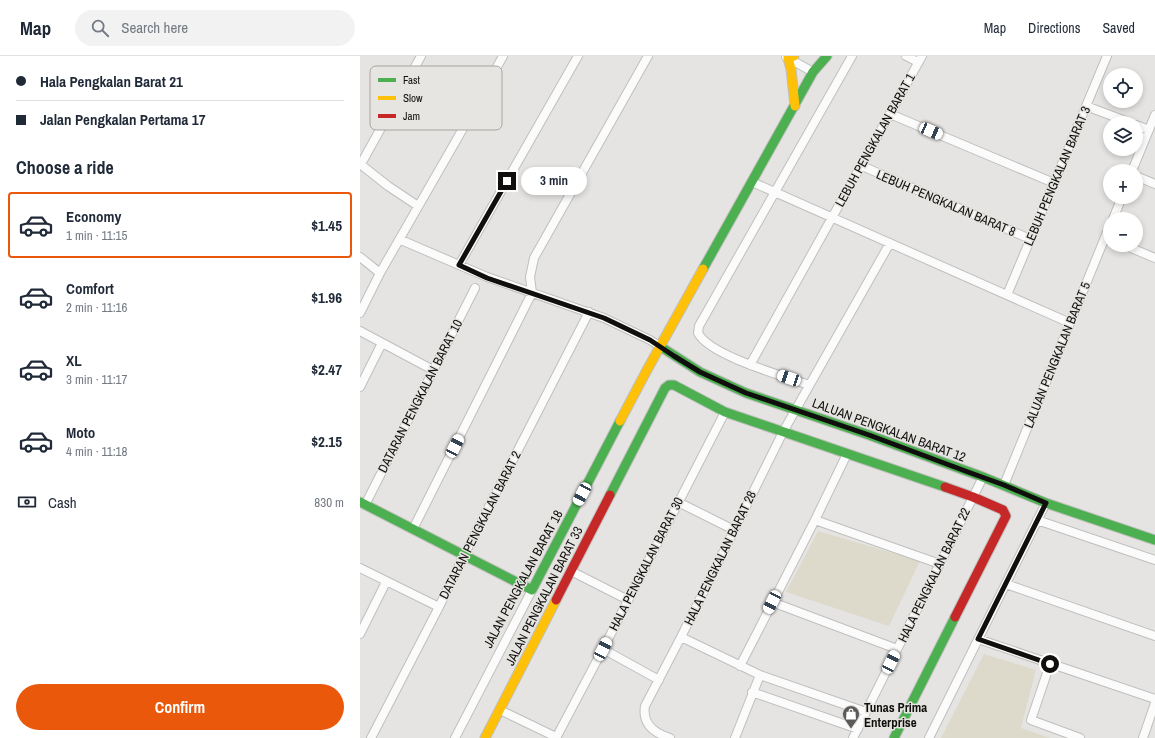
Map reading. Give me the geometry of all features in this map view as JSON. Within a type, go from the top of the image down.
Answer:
[{"type":"street","points":[[415,66],[421,56]]},
{"type":"street","points":[[498,66],[503,56]]},
{"type":"street","points":[[459,265],[578,56]]},
{"type":"street","points":[[413,529],[532,293],[530,277],[534,258],[648,56]]},
{"type":"street","points":[[813,72],[814,56]]},
{"type":"street","points":[[813,72],[827,56]]},
{"type":"street","points":[[809,385],[736,360],[704,341],[698,333],[699,326],[852,56]]},
{"type":"street","name":"LEBUH PENGKALAN BARAT 1","points":[[750,365],[862,166],[920,59],[906,56]]},
{"type":"street","name":"LEBUH PENGKALAN BARAT 3","points":[[1007,295],[1107,56]]},
{"type":"street","points":[[789,57],[813,72]]},
{"type":"street","points":[[789,57],[795,106]]},
{"type":"street","name":"JALAN PENGKALAN BARAT 18","points":[[455,738],[644,377],[813,72]]},
{"type":"street","points":[[1086,106],[1112,116]]},
{"type":"street","points":[[890,114],[1054,183]]},
{"type":"street","points":[[1135,164],[1155,115]]},
{"type":"street","points":[[1143,128],[1149,130]]},
{"type":"street","points":[[379,130],[360,164],[388,186],[418,206]]},
{"type":"street","points":[[360,313],[380,273],[462,130]]},
{"type":"street","name":"LEBUH PENGKALAN BARAT 8","points":[[862,166],[1030,239]]},
{"type":"street","points":[[1143,179],[1155,184]]},
{"type":"street","points":[[752,182],[1070,323]]},
{"type":"street","name":"LALUAN PENGKALAN BARAT 12","points":[[400,240],[487,278],[589,312],[650,340],[706,375],[746,393],[869,435],[1004,485],[1046,503],[1155,540]]},
{"type":"street","name":"HALA PENGKALAN BARAT 28","points":[[670,738],[655,731],[648,725],[644,718],[645,706],[783,432],[890,243]]},
{"type":"street","name":"LALUAN PENGKALAN BARAT 5","points":[[1004,485],[1070,323],[1103,249]]},
{"type":"street","points":[[1141,252],[1155,258]]},
{"type":"street","points":[[360,257],[380,273]]},
{"type":"street","name":"DATARAN PENGKALAN BARAT 10","points":[[363,503],[475,288]]},
{"type":"street","name":"DATARAN PENGKALAN BARAT 2","points":[[371,738],[589,312]]},
{"type":"street","points":[[360,331],[433,370]]},
{"type":"street","points":[[360,387],[382,343]]},
{"type":"street","name":"JALAN PENGKALAN BARAT 33","points":[[485,738],[665,388],[669,385],[674,385],[725,412]]},
{"type":"street","points":[[725,412],[972,497],[1003,510],[1006,516],[894,738]]},
{"type":"street","name":"HALA PENGKALAN BARAT 30","points":[[556,738],[725,412]]},
{"type":"street","points":[[740,666],[847,454]]},
{"type":"street","name":"HALA PENGKALAN BARAT 22","points":[[853,738],[983,477]]},
{"type":"street","points":[[678,502],[734,530]]},
{"type":"street","points":[[363,503],[532,590]]},
{"type":"street","points":[[929,738],[1046,503]]},
{"type":"street","points":[[815,520],[940,564]]},
{"type":"street","points":[[1037,520],[1155,560]]},
{"type":"street","points":[[360,568],[439,607]]},
{"type":"street","points":[[571,571],[628,600]]},
{"type":"street","points":[[360,634],[386,582]]},
{"type":"street","points":[[1006,584],[1155,636]]},
{"type":"street","points":[[772,602],[897,649]]},
{"type":"street","points":[[681,637],[760,675],[866,712]]},
{"type":"street","points":[[978,639],[1155,699]]},
{"type":"street","points":[[603,649],[659,680]]},
{"type":"street","points":[[1050,664],[1031,720],[1080,738]]},
{"type":"street","points":[[736,738],[752,692],[760,675]]},
{"type":"street","points":[[752,692],[858,729]]},
{"type":"street","points":[[1143,738],[1155,703]]},
{"type":"street","points":[[500,710],[556,738]]},
{"type":"shaded area","points":[[818,531],[920,561],[889,626],[786,592]]},
{"type":"shaded area","points":[[984,654],[1036,670],[1021,728],[1050,738],[941,738]]},
{"type":"traffic: fast","points":[[703,269],[813,72],[827,56]]},
{"type":"traffic: fast","points":[[661,347],[700,372],[746,393],[869,435],[983,477],[1046,503],[1155,540]]},
{"type":"traffic: fast","points":[[610,495],[665,388],[669,385],[674,385],[725,412],[945,487]]},
{"type":"traffic: fast","points":[[360,502],[532,590],[620,421]]},
{"type":"traffic: fast","points":[[894,738],[955,617]]},
{"type":"traffic: slow","points":[[794,56],[788,58],[791,69],[795,106]]},
{"type":"traffic: slow","points":[[620,421],[703,269]]},
{"type":"traffic: slow","points":[[485,738],[556,600]]},
{"type":"traffic: jam","points":[[945,487],[1003,510],[1006,516],[955,617]]},
{"type":"traffic: jam","points":[[556,600],[610,495]]},
{"type":"place","name":"Tunas Prima Enterprise","points":[[851,729]]},
{"type":"route","points":[[507,181],[459,265],[487,278],[604,318],[650,340],[700,372],[746,393],[869,435],[1004,485],[1046,503],[978,639],[1050,664]]}]
